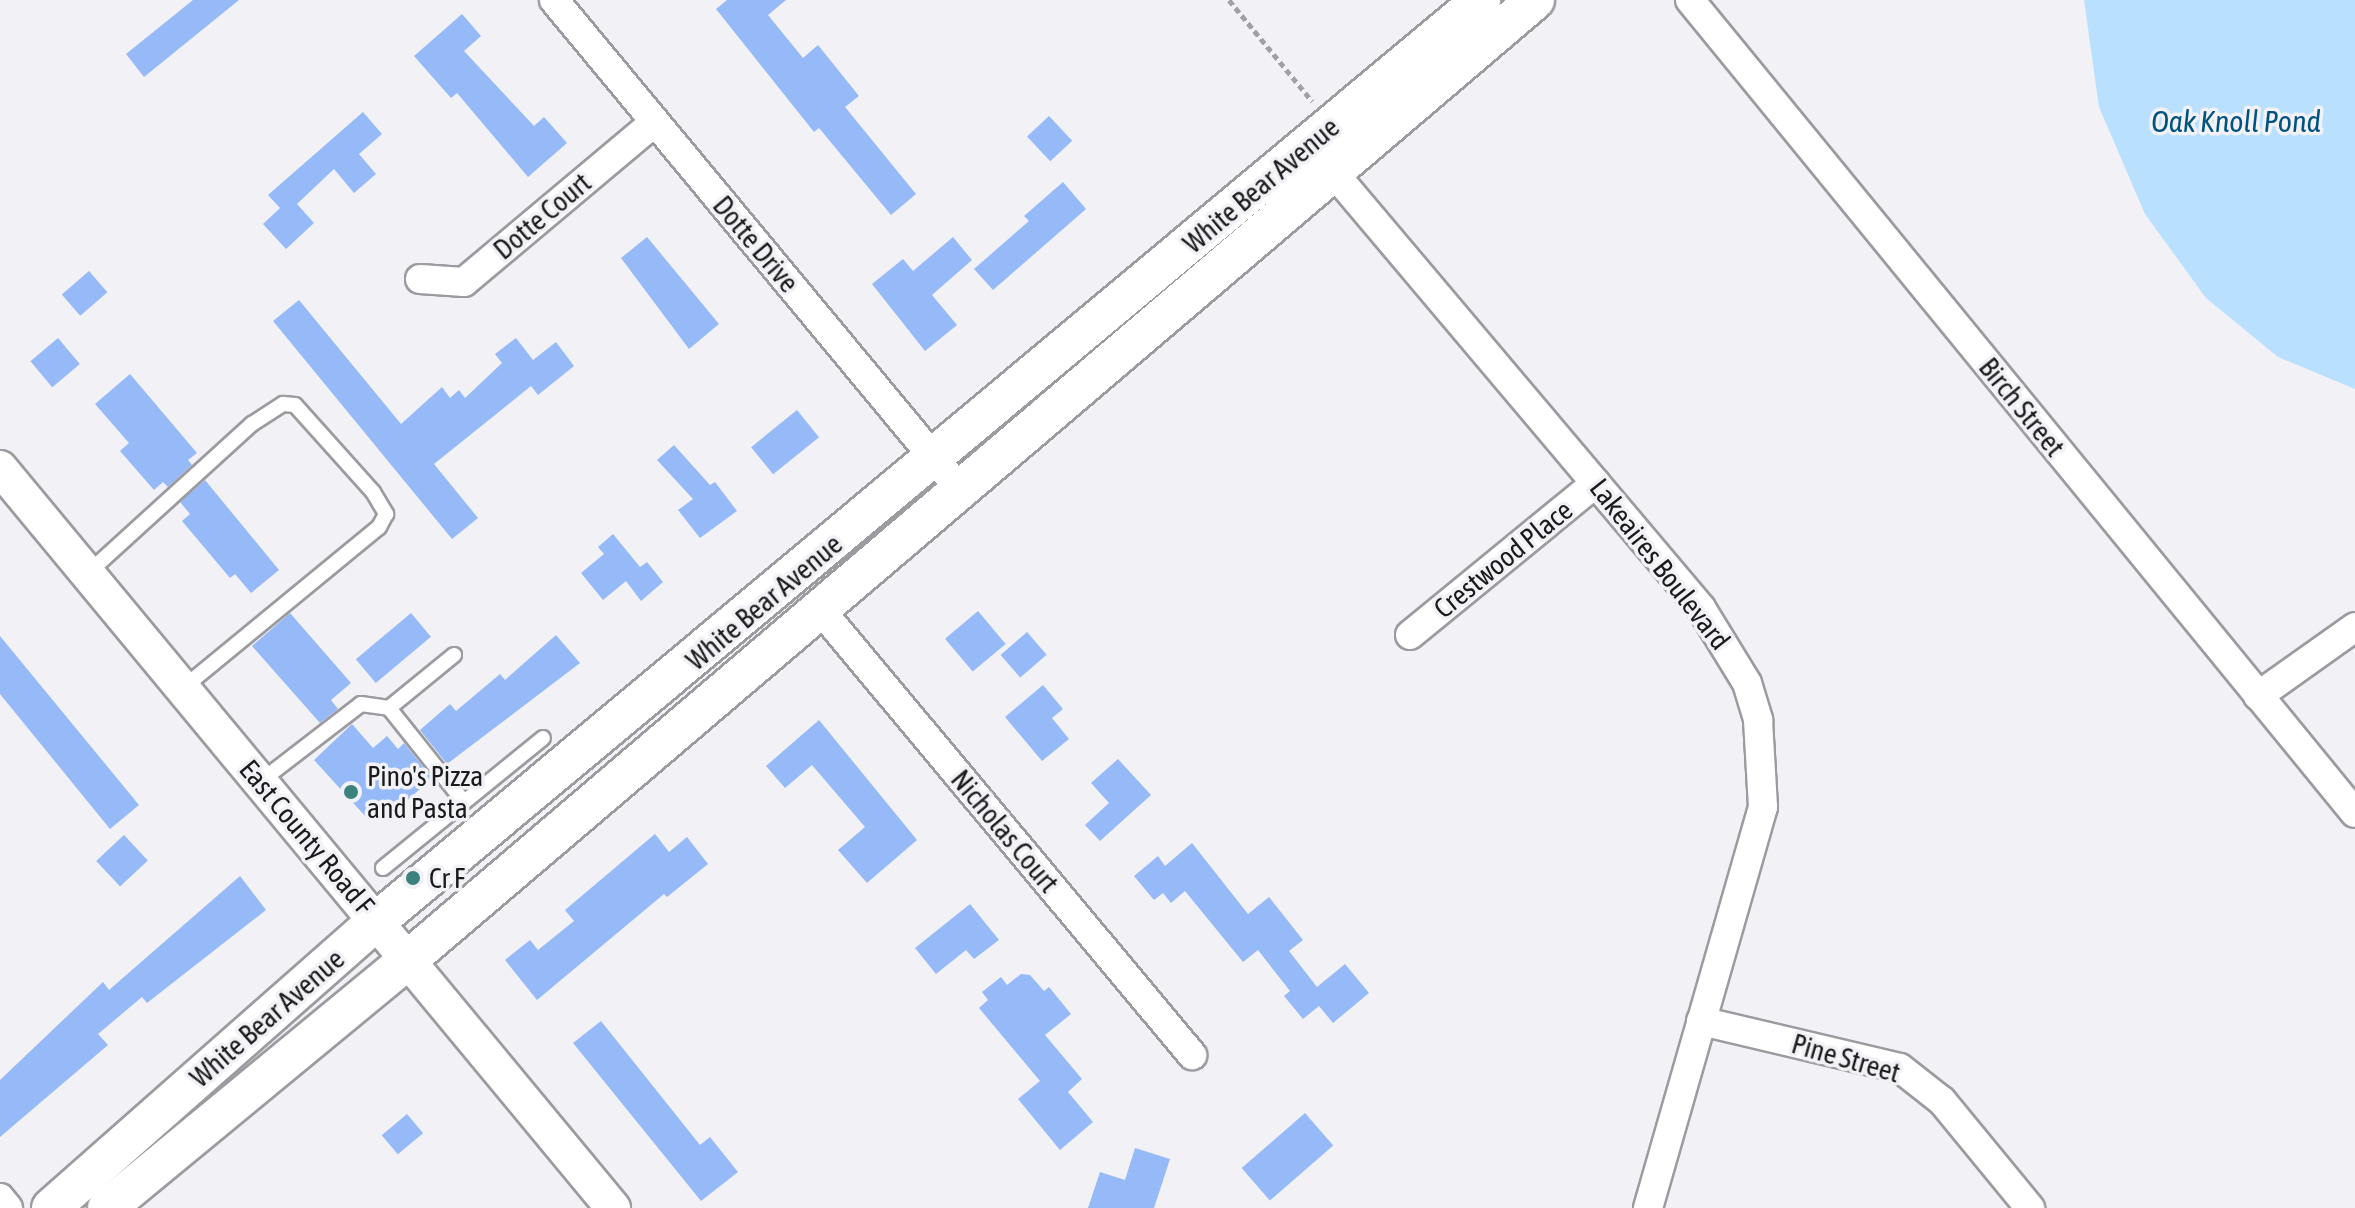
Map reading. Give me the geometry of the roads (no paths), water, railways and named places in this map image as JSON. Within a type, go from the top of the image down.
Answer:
[{"type":"main road","name":"White Bear Avenue","points":[[51,1208],[377,921],[947,474],[1325,147],[1481,0]]},
{"type":"main road","name":"White Bear Avenue","points":[[1325,147],[1535,0]]},
{"type":"main road","name":"White Bear Avenue","points":[[107,1208],[409,959],[818,607],[947,474]]},
{"type":"street","name":"Dotte Drive","points":[[554,0],[947,474]]},
{"type":"street","name":"Birch Street","points":[[1690,0],[2355,813]]},
{"type":"street","name":"Dotte Court","points":[[420,279],[464,282],[655,122]]},
{"type":"street","name":"Lakeaires Boulevard","points":[[1325,147],[1727,644],[1758,720],[1763,807],[1648,1208]]},
{"type":"street","name":"East County Road F","points":[[0,468],[613,1208]]},
{"type":"street","name":"Crestwood Place","points":[[1410,635],[1596,483]]},
{"type":"street","name":"Nicholas Court","points":[[818,607],[1192,1055]]},
{"type":"street","points":[[2258,696],[2355,627]]},
{"type":"street","name":"Pine Street","points":[[1701,1021],[1900,1068],[1942,1101],[2030,1208]]},
{"type":"street","points":[[0,1198],[8,1208]]},
{"type":"lane","points":[[87,573],[252,424],[283,404],[295,405],[373,492],[386,514],[379,527],[183,688]]},
{"type":"lane","points":[[389,708],[454,655]]},
{"type":"lane","points":[[261,782],[361,704],[389,708],[464,802]]},
{"type":"lane","points":[[383,868],[543,738]]},
{"type":"water","name":"Oak Knoll Pond","points":[[2084,0],[2355,0],[2355,389],[2278,357],[2206,298],[2145,214],[2099,107]]},
{"type":"place","name":"Pino's Pizza and Pasta","points":[[351,792]]},
{"type":"place","name":"Cr F","points":[[413,878]]}]
